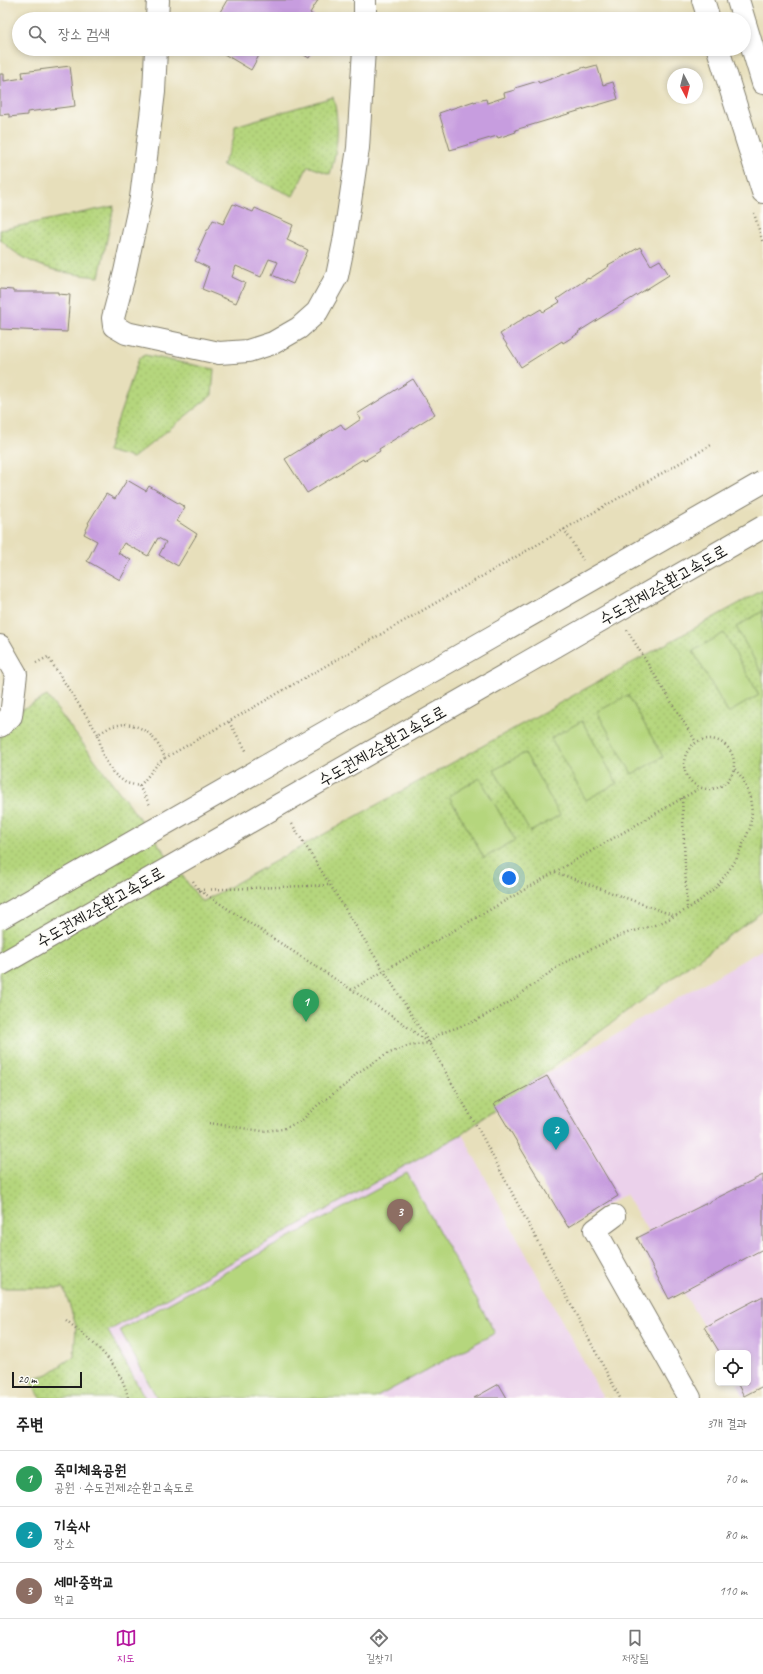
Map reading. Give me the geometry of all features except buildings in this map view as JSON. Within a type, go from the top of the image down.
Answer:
[{"type":"main road","points":[[157,12],[158,0]]},
{"type":"main road","points":[[365,0],[365,12]]},
{"type":"main road","points":[[703,0],[707,12]]},
{"type":"main road","points":[[738,0],[742,12]]},
{"type":"main road","points":[[751,43],[763,83]]},
{"type":"main road","points":[[156,56],[154,92],[141,198],[125,272],[113,318],[114,326],[126,333],[219,353],[248,351],[274,343],[299,328],[317,312],[337,276],[358,148],[364,56]]},
{"type":"main road","points":[[720,56],[763,192]]},
{"type":"main road","points":[[0,918],[763,482]]},
{"type":"main road","name":"수도권제2순환고속도로","points":[[0,965],[763,528]]},
{"type":"main road","points":[[0,646],[16,674],[11,716],[0,726]]},
{"type":"main road","points":[[614,1216],[595,1230],[690,1398]]},
{"type":"path","points":[[139,786],[146,780],[158,763],[165,758],[713,444]]},
{"type":"path","points":[[564,529],[585,562]]},
{"type":"path","points":[[626,629],[696,742]]},
{"type":"path","points":[[16,674],[48,657],[98,734],[103,756],[113,773],[126,783],[139,786],[150,806]]},
{"type":"path","points":[[229,722],[249,754]]},
{"type":"path","points":[[98,734],[112,726],[125,724],[140,727],[148,731],[154,738],[165,758]]},
{"type":"path","points":[[703,739],[711,739],[726,745],[734,760],[734,768],[728,780],[718,788],[700,788],[693,784],[684,770],[685,754],[696,742],[703,739]]},
{"type":"path","points":[[209,1122],[262,1131],[283,1129],[301,1121],[318,1105],[348,1083],[356,1073],[387,1054],[408,1046],[429,1043],[439,1034],[475,1021],[510,1002],[560,965],[601,943],[641,928],[658,924],[687,909],[716,887],[727,873],[741,850],[750,828],[752,812],[750,798],[743,779],[734,768]]},
{"type":"path","points":[[351,990],[700,788]]},
{"type":"path","points":[[682,798],[687,909]]},
{"type":"path","points":[[290,820],[429,1043],[481,1134],[620,1398]]},
{"type":"path","points":[[555,872],[675,916]]},
{"type":"path","points":[[191,877],[199,890],[401,1022],[429,1043]]},
{"type":"path","points":[[199,890],[331,885]]},
{"type":"path","points":[[66,1320],[106,1354],[119,1372],[128,1398]]},
{"type":"shaded area","points":[[763,949],[763,1387],[744,1396],[739,1386],[751,1386],[751,1350],[717,1350],[626,1194],[568,1227],[494,1104]]},
{"type":"shaded area","points":[[462,1134],[603,1398],[145,1398],[108,1331]]},
{"type":"green space","points":[[333,97],[337,116],[337,136],[335,155],[330,174],[308,166],[293,196],[222,165],[233,142],[235,126]]},
{"type":"green space","points":[[114,206],[99,277],[72,274],[45,267],[21,256],[0,239],[0,230]]},
{"type":"green space","points":[[145,355],[214,369],[212,395],[133,458],[107,451],[139,358]]},
{"type":"green space","points":[[763,590],[763,911],[462,1134],[108,1331],[145,1398],[41,1398],[29,1379],[48,1374],[74,1356],[76,1326],[64,1288],[0,1288],[0,721],[47,696],[202,902]]},
{"type":"green space","points":[[763,611],[763,675],[736,627]]},
{"type":"green space","points":[[724,633],[759,695],[728,713],[693,651]]},
{"type":"green space","points":[[628,695],[663,757],[632,774],[597,712]]},
{"type":"green space","points":[[582,721],[617,783],[586,800],[551,738]]},
{"type":"green space","points":[[525,753],[560,815],[530,832],[494,770]]},
{"type":"green space","points":[[480,778],[515,840],[484,858],[449,796]]},
{"type":"green space","points":[[407,1173],[495,1333],[375,1398],[157,1398],[120,1330]]},
{"type":"place","name":"죽미체육공원","points":[[306,1022]]},
{"type":"place","name":"기숙사","points":[[556,1150]]},
{"type":"place","name":"세마중학교","points":[[400,1232]]}]
